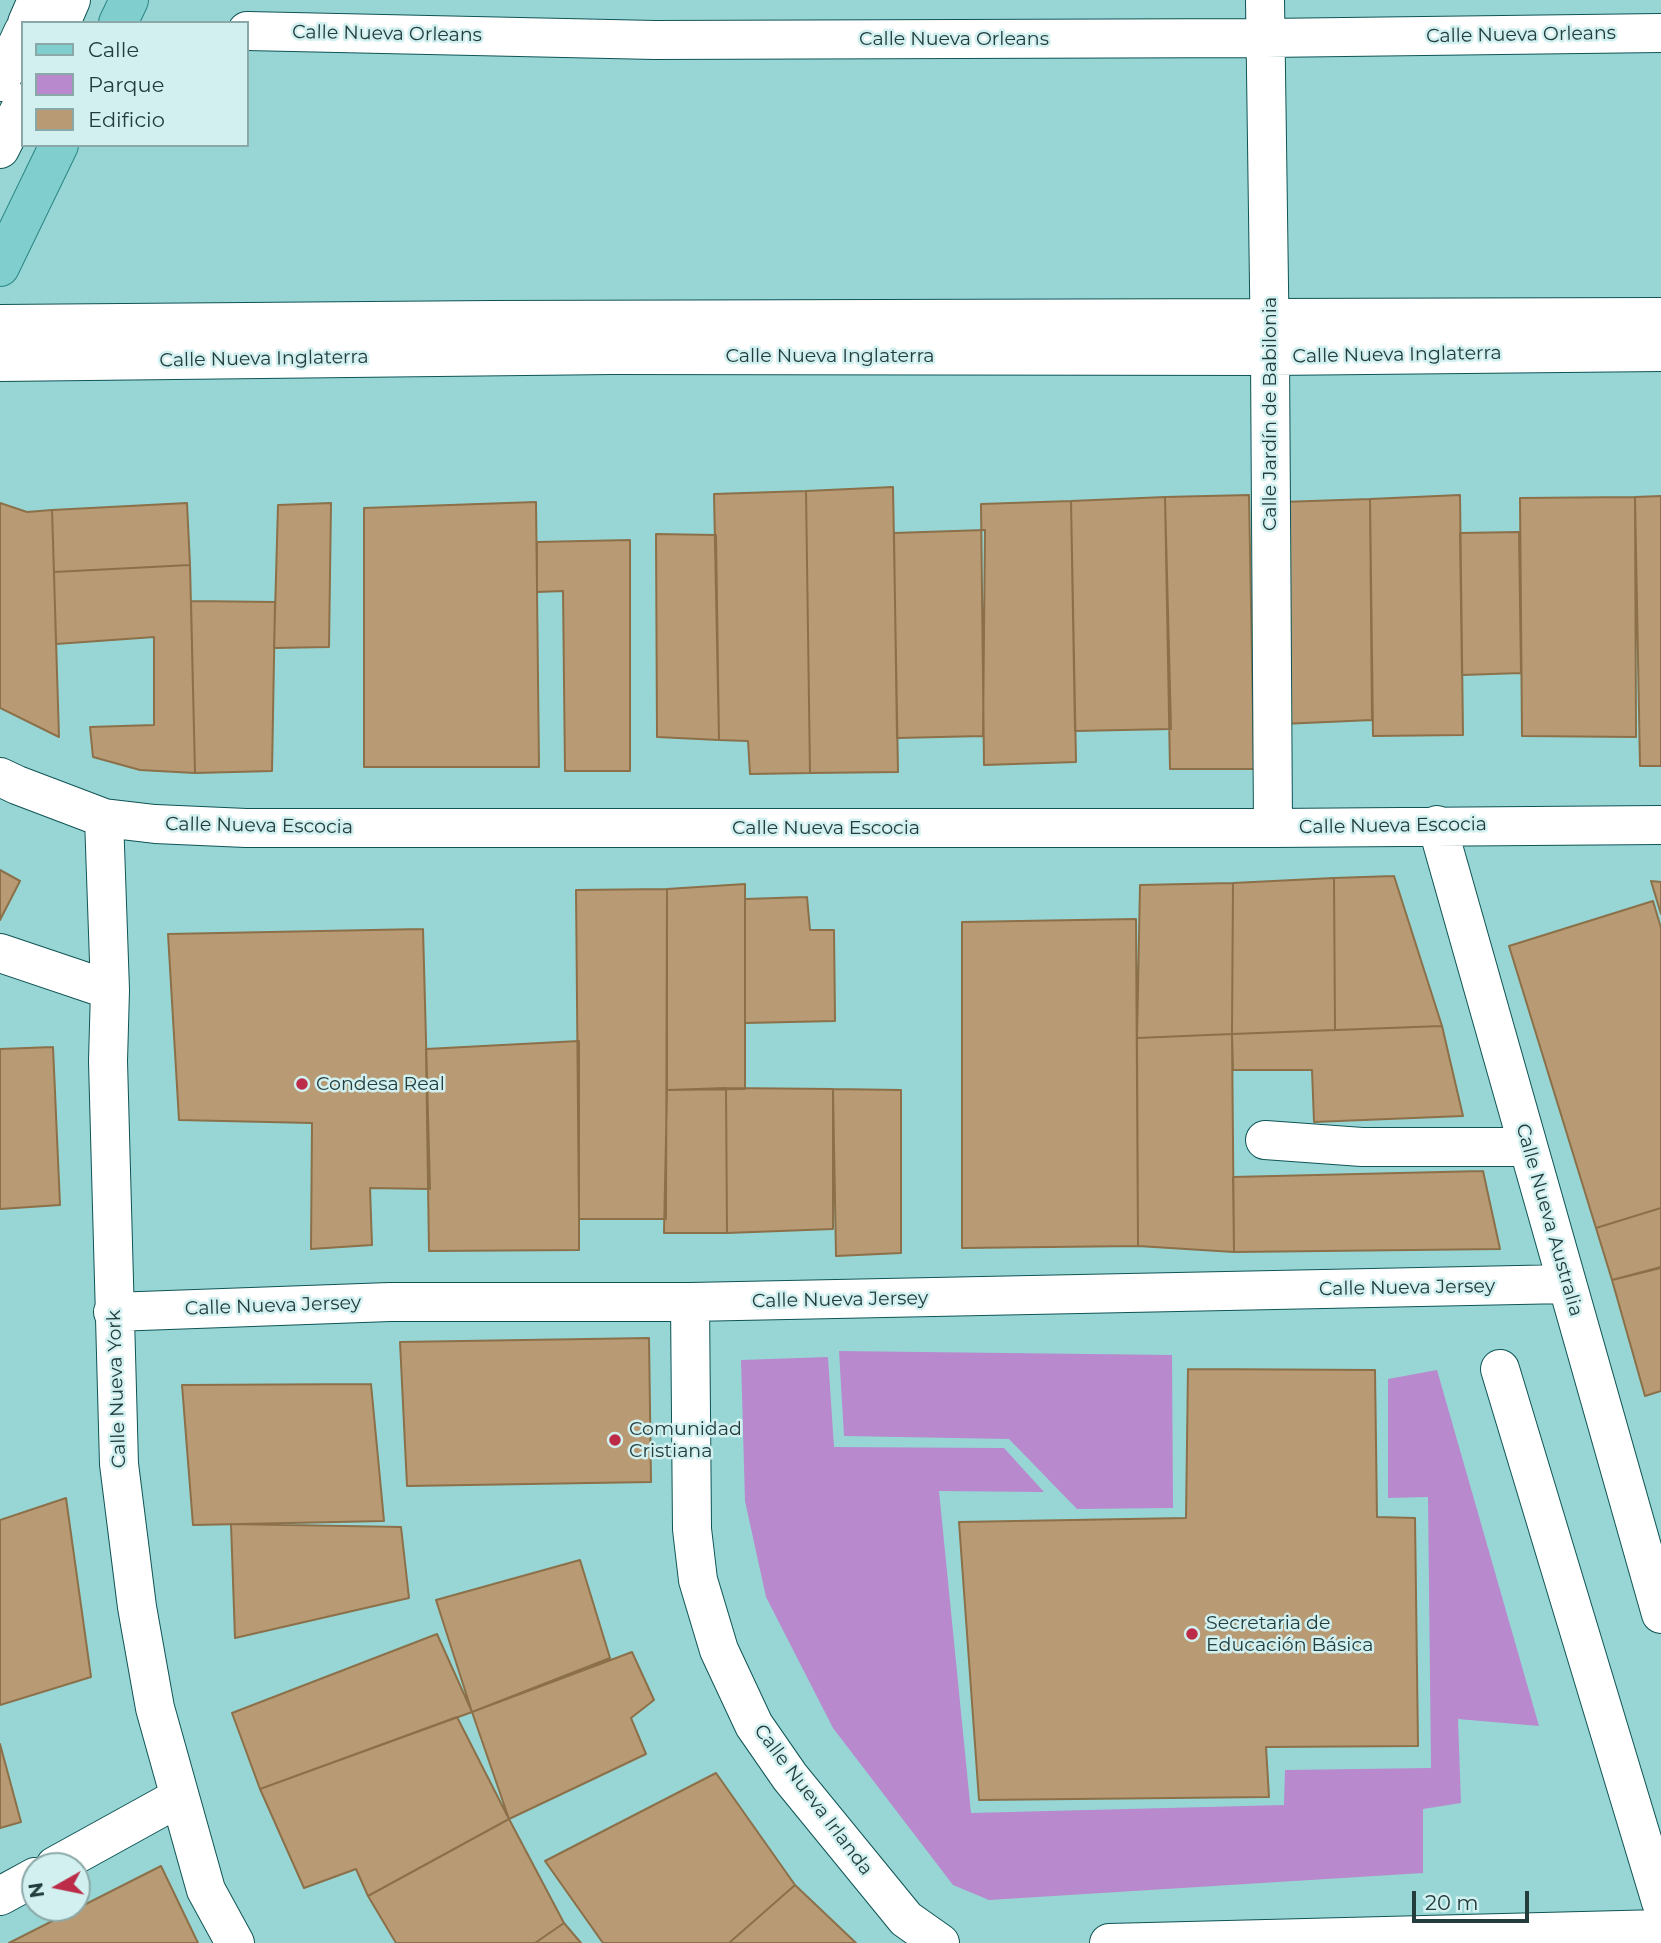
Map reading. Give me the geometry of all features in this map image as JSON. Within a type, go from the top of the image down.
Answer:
[{"type":"main road","points":[[119,21],[129,0]]},
{"type":"main road","points":[[0,267],[58,147]]},
{"type":"street","points":[[28,21],[37,0]]},
{"type":"street","points":[[62,21],[71,0]]},
{"type":"street","name":"Calle Jardín de Babilonia","points":[[1265,0],[1273,828]]},
{"type":"street","name":"Calle Nueva Orleans","points":[[248,32],[655,40],[1266,38],[1661,33]]},
{"type":"street","points":[[0,82],[21,36]]},
{"type":"street","points":[[0,149],[21,107]]},
{"type":"street","name":"Calle Nueva Inglaterra","points":[[0,362],[599,355],[1270,338],[1661,317]]},
{"type":"street","name":"Calle Nueva Inglaterra","points":[[0,324],[507,320],[1270,338],[1661,352]]},
{"type":"street","name":"Calle Nueva Escocia","points":[[0,777],[104,818],[155,824],[246,828],[1273,828],[1661,825]]},
{"type":"street","name":"Calle Nueva York","points":[[104,818],[110,990],[108,1060],[113,1312],[119,1464],[137,1607],[155,1708],[206,1890],[235,1943]]},
{"type":"street","name":"Calle Nueva Australia","points":[[1437,825],[1661,1614]]},
{"type":"street","points":[[0,953],[110,990]]},
{"type":"street","points":[[1265,1140],[1363,1147],[1528,1147]]},
{"type":"street","name":"Calle Nueva Jersey","points":[[113,1312],[390,1302],[690,1303],[1567,1284]]},
{"type":"street","name":"Calle Nueva Irlanda","points":[[690,1303],[689,1464],[692,1529],[698,1580],[719,1650],[754,1725],[790,1777],[906,1919],[940,1943]]},
{"type":"street","points":[[1500,1369],[1661,1902]]},
{"type":"street","points":[[80,1852],[180,1797]]},
{"type":"street","points":[[0,1896],[21,1885]]},
{"type":"street","points":[[1109,1943],[1661,1929]]},
{"type":"green space","points":[[839,1351],[1172,1355],[1173,1508],[1077,1509],[1009,1439],[844,1436]]},
{"type":"green space","points":[[828,1357],[834,1447],[1004,1448],[1044,1492],[939,1491],[971,1813],[1284,1805],[1285,1770],[1431,1768],[1428,1497],[1388,1498],[1388,1379],[1437,1370],[1539,1726],[1458,1719],[1461,1803],[1423,1809],[1423,1873],[989,1900],[953,1885],[833,1728],[766,1597],[745,1501],[741,1360]]},
{"type":"building","points":[[893,487],[898,772],[810,773],[806,491]]},
{"type":"building","points":[[806,491],[810,773],[750,774],[748,741],[719,740],[714,494]]},
{"type":"building","points":[[1249,495],[1254,769],[1170,769],[1165,497]]},
{"type":"building","points":[[1460,495],[1463,735],[1373,736],[1370,499]]},
{"type":"building","points":[[1661,496],[1661,766],[1640,766],[1635,497]]},
{"type":"building","points":[[1165,497],[1171,729],[1075,731],[1071,501]]},
{"type":"building","points":[[1635,497],[1636,737],[1522,736],[1520,498]]},
{"type":"building","points":[[1370,499],[1372,720],[1282,724],[1282,502]]},
{"type":"building","points":[[1071,501],[1076,762],[984,765],[981,504]]},
{"type":"building","points":[[536,502],[539,767],[364,767],[364,508]]},
{"type":"building","points":[[0,503],[27,512],[52,510],[59,737],[0,708]]},
{"type":"building","points":[[187,503],[190,565],[54,572],[52,510]]},
{"type":"building","points":[[331,503],[329,647],[274,648],[278,505]]},
{"type":"building","points":[[985,530],[983,736],[897,738],[894,533]]},
{"type":"building","points":[[1519,532],[1521,673],[1462,675],[1460,533]]},
{"type":"building","points":[[656,534],[716,535],[719,740],[657,737]]},
{"type":"building","points":[[630,540],[630,771],[565,771],[563,591],[537,592],[537,542]]},
{"type":"building","points":[[190,565],[195,773],[140,770],[93,757],[90,727],[154,725],[154,637],[56,644],[54,572]]},
{"type":"building","points":[[191,601],[275,602],[272,771],[195,773]]},
{"type":"building","points":[[0,870],[20,881],[0,920]]},
{"type":"building","points":[[1394,876],[1442,1026],[1335,1030],[1334,878]]},
{"type":"building","points":[[1334,878],[1335,1030],[1232,1034],[1233,883]]},
{"type":"building","points":[[1651,881],[1661,882],[1661,914]]},
{"type":"building","points":[[1233,883],[1232,1034],[1137,1038],[1140,885]]},
{"type":"building","points":[[745,884],[745,1089],[667,1090],[667,889]]},
{"type":"building","points":[[667,889],[666,1219],[579,1219],[576,890]]},
{"type":"building","points":[[807,897],[810,930],[834,930],[835,1021],[745,1023],[745,899]]},
{"type":"building","points":[[1653,901],[1661,928],[1661,1208],[1596,1228],[1509,946]]},
{"type":"building","points":[[1136,919],[1138,1246],[962,1248],[962,922]]},
{"type":"building","name":"Condesa Real","points":[[423,929],[430,1189],[370,1188],[372,1245],[311,1249],[312,1123],[179,1120],[168,934]]},
{"type":"building","points":[[1442,1026],[1463,1116],[1314,1122],[1312,1070],[1233,1070],[1232,1034]]},
{"type":"building","points":[[1232,1034],[1234,1252],[1138,1246],[1137,1038]]},
{"type":"building","points":[[579,1041],[579,1250],[429,1251],[426,1049]]},
{"type":"building","points":[[53,1047],[60,1205],[0,1209],[0,1049]]},
{"type":"building","points":[[726,1088],[727,1233],[664,1233],[667,1090]]},
{"type":"building","points":[[726,1088],[833,1089],[833,1229],[727,1233]]},
{"type":"building","points":[[833,1089],[901,1090],[901,1253],[836,1256]]},
{"type":"building","points":[[1483,1171],[1500,1249],[1234,1252],[1233,1177]]},
{"type":"building","points":[[1661,1208],[1661,1267],[1612,1280],[1596,1228]]},
{"type":"building","points":[[1661,1268],[1661,1391],[1645,1396],[1612,1280]]},
{"type":"building","points":[[649,1338],[651,1482],[407,1486],[400,1342]]},
{"type":"building","name":"Secretaria de Educación Básica","points":[[1188,1369],[1375,1370],[1377,1517],[1415,1518],[1418,1746],[1266,1747],[1269,1797],[979,1800],[959,1522],[1186,1518]]},
{"type":"building","points":[[371,1384],[384,1521],[193,1525],[182,1385]]},
{"type":"building","points":[[66,1498],[91,1677],[0,1705],[0,1520]]},
{"type":"building","points":[[231,1524],[401,1527],[409,1598],[235,1638]]},
{"type":"building","points":[[580,1560],[610,1658],[472,1712],[436,1600]]},
{"type":"building","points":[[437,1634],[472,1712],[260,1789],[232,1713]]},
{"type":"building","points":[[632,1652],[654,1700],[631,1718],[646,1754],[509,1819],[472,1712]]},
{"type":"building","points":[[457,1717],[509,1819],[368,1896],[356,1869],[304,1888],[260,1789]]},
{"type":"building","points":[[0,1744],[21,1822],[0,1828]]},
{"type":"building","points":[[716,1773],[795,1885],[729,1943],[603,1943],[545,1861]]},
{"type":"building","points":[[509,1819],[564,1923],[535,1943],[396,1943],[368,1896]]},
{"type":"building","points":[[161,1866],[198,1943],[9,1943],[50,1922],[91,1922],[91,1901]]},
{"type":"building","points":[[795,1885],[856,1943],[729,1943]]},
{"type":"building","points":[[564,1923],[581,1943],[535,1943]]},
{"type":"place","name":"Condesa Real","points":[[302,1084]]},
{"type":"place","name":"Comunidad Cristiana","points":[[615,1440]]},
{"type":"place","name":"Secretaria de Educación Básica","points":[[1192,1634]]}]
